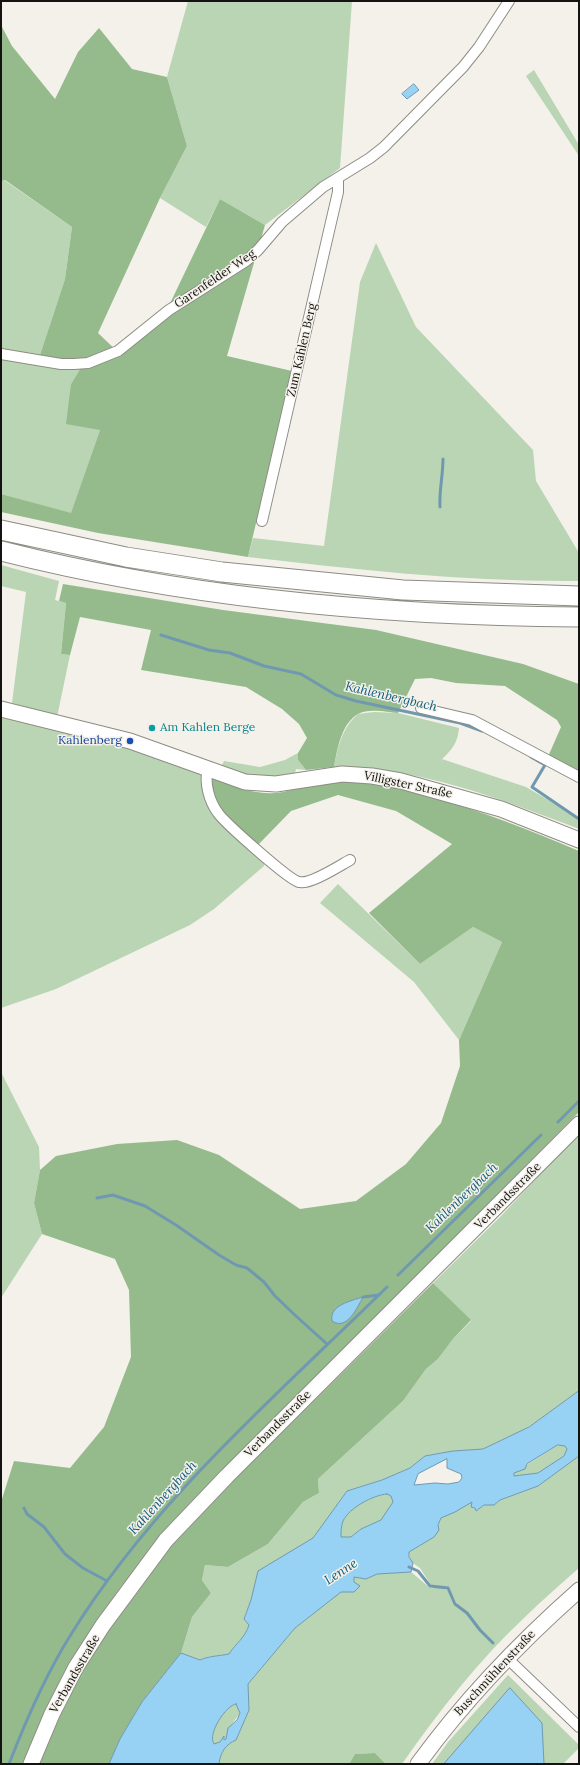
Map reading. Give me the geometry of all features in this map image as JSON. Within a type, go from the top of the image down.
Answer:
[{"type":"highway","points":[[1,530],[112,554],[222,572],[403,590],[579,596]]},
{"type":"highway","points":[[1,551],[104,573],[186,587],[258,597],[388,609],[579,617]]},
{"type":"main road","name":"Villigster Straße","points":[[1,709],[130,741],[245,782],[261,784],[291,783],[342,774],[372,776],[408,783],[501,808],[579,840]]},
{"type":"main road","name":"Verbandsstraße","points":[[31,1764],[52,1714],[76,1667],[103,1626],[166,1540],[227,1476],[579,1124]]},
{"type":"main road","name":"Buschmühlenstraße","points":[[418,1764],[443,1730],[507,1658],[579,1590]]},
{"type":"street","name":"Garenfelder Weg","points":[[1,354],[61,364],[74,364],[88,363],[118,351],[169,310],[246,261],[258,250],[282,222],[323,187],[370,158],[384,147],[463,67],[479,47],[509,1]]},
{"type":"street","name":"Zum Kahlen Berg","points":[[262,521],[338,192],[338,178]]},
{"type":"street","points":[[421,708],[472,720],[579,777]]},
{"type":"street","points":[[208,769],[206,776],[207,785],[217,812],[270,863],[299,882],[309,881],[350,860]]},
{"type":"street","points":[[507,1658],[579,1727]]},
{"type":"green space","points":[[188,1],[352,1],[340,168],[265,225],[220,199],[206,227],[160,198],[187,146],[167,77]]},
{"type":"green space","points":[[1,25],[12,46],[55,99],[78,52],[99,28],[132,69],[167,77],[187,146],[160,198],[98,333],[119,353],[164,316],[220,199],[265,225],[227,356],[292,371],[248,557],[98,533],[1,512],[1,494],[71,513],[100,430],[66,424],[71,384],[80,369],[79,360],[39,358],[65,279],[72,227],[5,180],[1,181]]},
{"type":"green space","points":[[534,70],[579,145],[579,156],[526,76]]},
{"type":"green space","points":[[4,180],[72,227],[65,279],[39,358],[1,352],[1,181]]},
{"type":"green space","points":[[376,243],[416,327],[533,450],[536,481],[579,553],[579,581],[496,580],[454,577],[372,571],[248,557],[253,538],[324,546],[360,282]]},
{"type":"green space","points":[[1,358],[80,369],[71,384],[100,430],[71,514],[1,494]]},
{"type":"green space","points":[[1,565],[59,581],[55,600],[66,603],[61,654],[70,655],[57,717],[12,703],[26,592],[1,586]]},
{"type":"green space","points":[[63,584],[223,610],[376,630],[523,664],[579,684],[579,774],[547,759],[561,727],[557,720],[505,686],[456,683],[431,678],[415,679],[398,713],[367,711],[362,712],[352,718],[338,745],[334,767],[306,770],[298,760],[298,753],[307,738],[299,724],[282,709],[246,687],[141,670],[151,630],[80,617],[70,655],[61,654],[66,603],[59,601]]},
{"type":"green space","points":[[374,712],[398,713],[459,728],[454,745],[442,759],[526,787],[579,818],[579,829],[490,796],[428,779],[397,772],[366,768],[334,767],[339,745],[348,725],[358,714]]},
{"type":"green space","points":[[1,716],[127,747],[195,770],[202,775],[265,863],[264,866],[214,909],[190,925],[56,989],[1,1008]]},
{"type":"green space","points":[[298,753],[298,760],[306,770],[296,769],[295,773],[299,776],[261,781],[220,769],[224,761],[260,767],[285,760]]},
{"type":"green space","points":[[206,776],[253,792],[263,793],[283,792],[332,779],[351,780],[385,786],[469,808],[524,828],[579,851],[579,1112],[161,1534],[97,1620],[71,1663],[45,1711],[24,1764],[1,1764],[1,1502],[14,1461],[70,1468],[104,1427],[131,1357],[129,1290],[115,1259],[42,1234],[34,1203],[40,1170],[56,1156],[117,1144],[177,1140],[219,1155],[300,1209],[356,1201],[406,1164],[441,1123],[460,1066],[459,1040],[502,942],[473,927],[420,964],[369,913],[452,844],[396,811],[338,795],[291,811],[256,847],[224,820]]},
{"type":"green space","points":[[338,884],[420,964],[473,927],[502,942],[459,1040],[414,982],[320,903]]},
{"type":"green space","points":[[1,1072],[39,1147],[40,1170],[34,1203],[42,1234],[1,1298]]},
{"type":"green space","points":[[579,1133],[579,1391],[529,1427],[483,1449],[453,1451],[425,1456],[410,1468],[382,1480],[347,1491],[313,1538],[258,1572],[251,1600],[244,1618],[249,1625],[243,1637],[229,1654],[200,1660],[181,1653],[192,1617],[211,1593],[202,1580],[205,1565],[228,1567],[268,1544],[303,1502],[319,1493],[318,1479],[403,1401],[426,1369],[438,1359],[453,1339],[471,1321],[433,1283],[500,1217]]},
{"type":"green space","points":[[433,1283],[471,1320],[453,1339],[438,1359],[426,1369],[403,1401],[318,1479],[319,1493],[303,1502],[268,1544],[228,1567],[205,1565],[202,1580],[211,1593],[192,1617],[181,1653],[142,1702],[120,1739],[109,1764],[39,1764],[58,1715],[82,1669],[107,1632],[173,1542]]},
{"type":"green space","points":[[558,1445],[565,1446],[567,1449],[564,1456],[538,1473],[514,1476],[514,1473]]},
{"type":"green space","points":[[579,1456],[579,1568],[531,1611],[491,1651],[430,1725],[402,1764],[386,1764],[375,1753],[355,1754],[349,1764],[219,1764],[224,1749],[232,1741],[236,1740],[249,1710],[248,1684],[295,1628],[353,1582],[354,1577],[366,1579],[377,1574],[411,1572],[430,1588],[442,1588],[448,1590],[455,1605],[462,1610],[448,1588],[431,1585],[420,1568],[410,1561],[409,1552],[434,1537],[441,1518],[472,1502],[472,1508],[475,1508],[476,1511],[484,1505],[494,1505],[500,1500],[538,1486]]},
{"type":"green space","points":[[388,1494],[391,1496],[393,1502],[382,1520],[361,1529],[351,1537],[341,1537],[341,1527],[343,1521],[350,1511],[375,1497]]},
{"type":"green space","points":[[508,1675],[579,1745],[579,1748],[563,1764],[432,1764],[448,1742]]},
{"type":"green space","points":[[236,1704],[240,1713],[229,1728],[226,1739],[225,1740],[224,1737],[220,1742],[214,1744],[213,1734],[215,1727],[227,1709]]},
{"type":"green space","points":[[375,1753],[386,1764],[349,1764],[355,1754]]},
{"type":"water","points":[[414,84],[419,90],[407,99],[402,94]]},
{"type":"water","points":[[363,1297],[355,1312],[347,1321],[337,1323],[332,1321],[332,1316],[337,1307]]},
{"type":"water","name":"Lenne","points":[[579,1391],[579,1456],[538,1486],[500,1500],[494,1505],[484,1505],[476,1511],[475,1508],[471,1507],[472,1502],[441,1518],[438,1525],[439,1530],[434,1537],[409,1552],[409,1557],[413,1563],[411,1572],[377,1574],[366,1579],[354,1577],[354,1582],[360,1586],[354,1592],[341,1592],[295,1628],[248,1684],[249,1710],[236,1740],[224,1749],[219,1764],[109,1764],[120,1739],[142,1702],[181,1653],[200,1660],[229,1654],[243,1637],[249,1625],[244,1619],[251,1600],[258,1571],[313,1538],[347,1491],[382,1480],[410,1468],[425,1456],[453,1451],[483,1449],[529,1427]],"holes":[[[558,1445],[565,1446],[567,1449],[564,1456],[538,1473],[514,1476],[514,1473],[525,1469],[527,1464]],[[447,1459],[447,1468],[461,1474],[462,1478],[459,1482],[448,1484],[435,1483],[414,1485],[418,1474]],[[387,1494],[391,1496],[393,1502],[381,1520],[361,1529],[351,1537],[341,1537],[341,1527],[343,1521],[350,1511],[362,1503]],[[236,1704],[240,1713],[237,1720],[228,1728],[226,1739],[224,1740],[224,1736],[220,1742],[214,1744],[213,1734],[215,1727],[227,1709]]]},
{"type":"water","points":[[510,1688],[542,1723],[544,1764],[444,1764]]},
{"type":"waterway","points":[[440,507],[443,459]]},
{"type":"waterway","name":"Kahlenbergbach","points":[[161,635],[209,650],[230,653],[264,666],[301,674],[336,695],[356,701],[460,723],[482,731]]},
{"type":"waterway","name":"Kahlenbergbach","points":[[531,757],[545,765],[532,787],[579,819]]},
{"type":"waterway","name":"Kahlenbergbach","points":[[558,1122],[579,1101]]},
{"type":"waterway","name":"Kahlenbergbach","points":[[398,1275],[541,1135]]},
{"type":"waterway","points":[[97,1198],[113,1195],[145,1206],[176,1225],[219,1255],[236,1265],[247,1268],[264,1282],[275,1296],[327,1344]]},
{"type":"waterway","name":"Kahlenbergbach","points":[[9,1764],[36,1698],[61,1651],[103,1587],[139,1540],[177,1495],[259,1410],[387,1287]]},
{"type":"waterway","points":[[363,1297],[379,1295]]},
{"type":"waterway","points":[[24,1508],[27,1514],[44,1527],[65,1554],[83,1568],[107,1581]]},
{"type":"waterway","points":[[409,1567],[418,1571],[430,1586],[448,1588],[455,1604],[467,1613],[480,1630],[493,1643]]},
{"type":"place","name":"Am Kahlen Berge","points":[[152,728]]},
{"type":"place","name":"Kahlenberg","points":[[130,741]]}]
